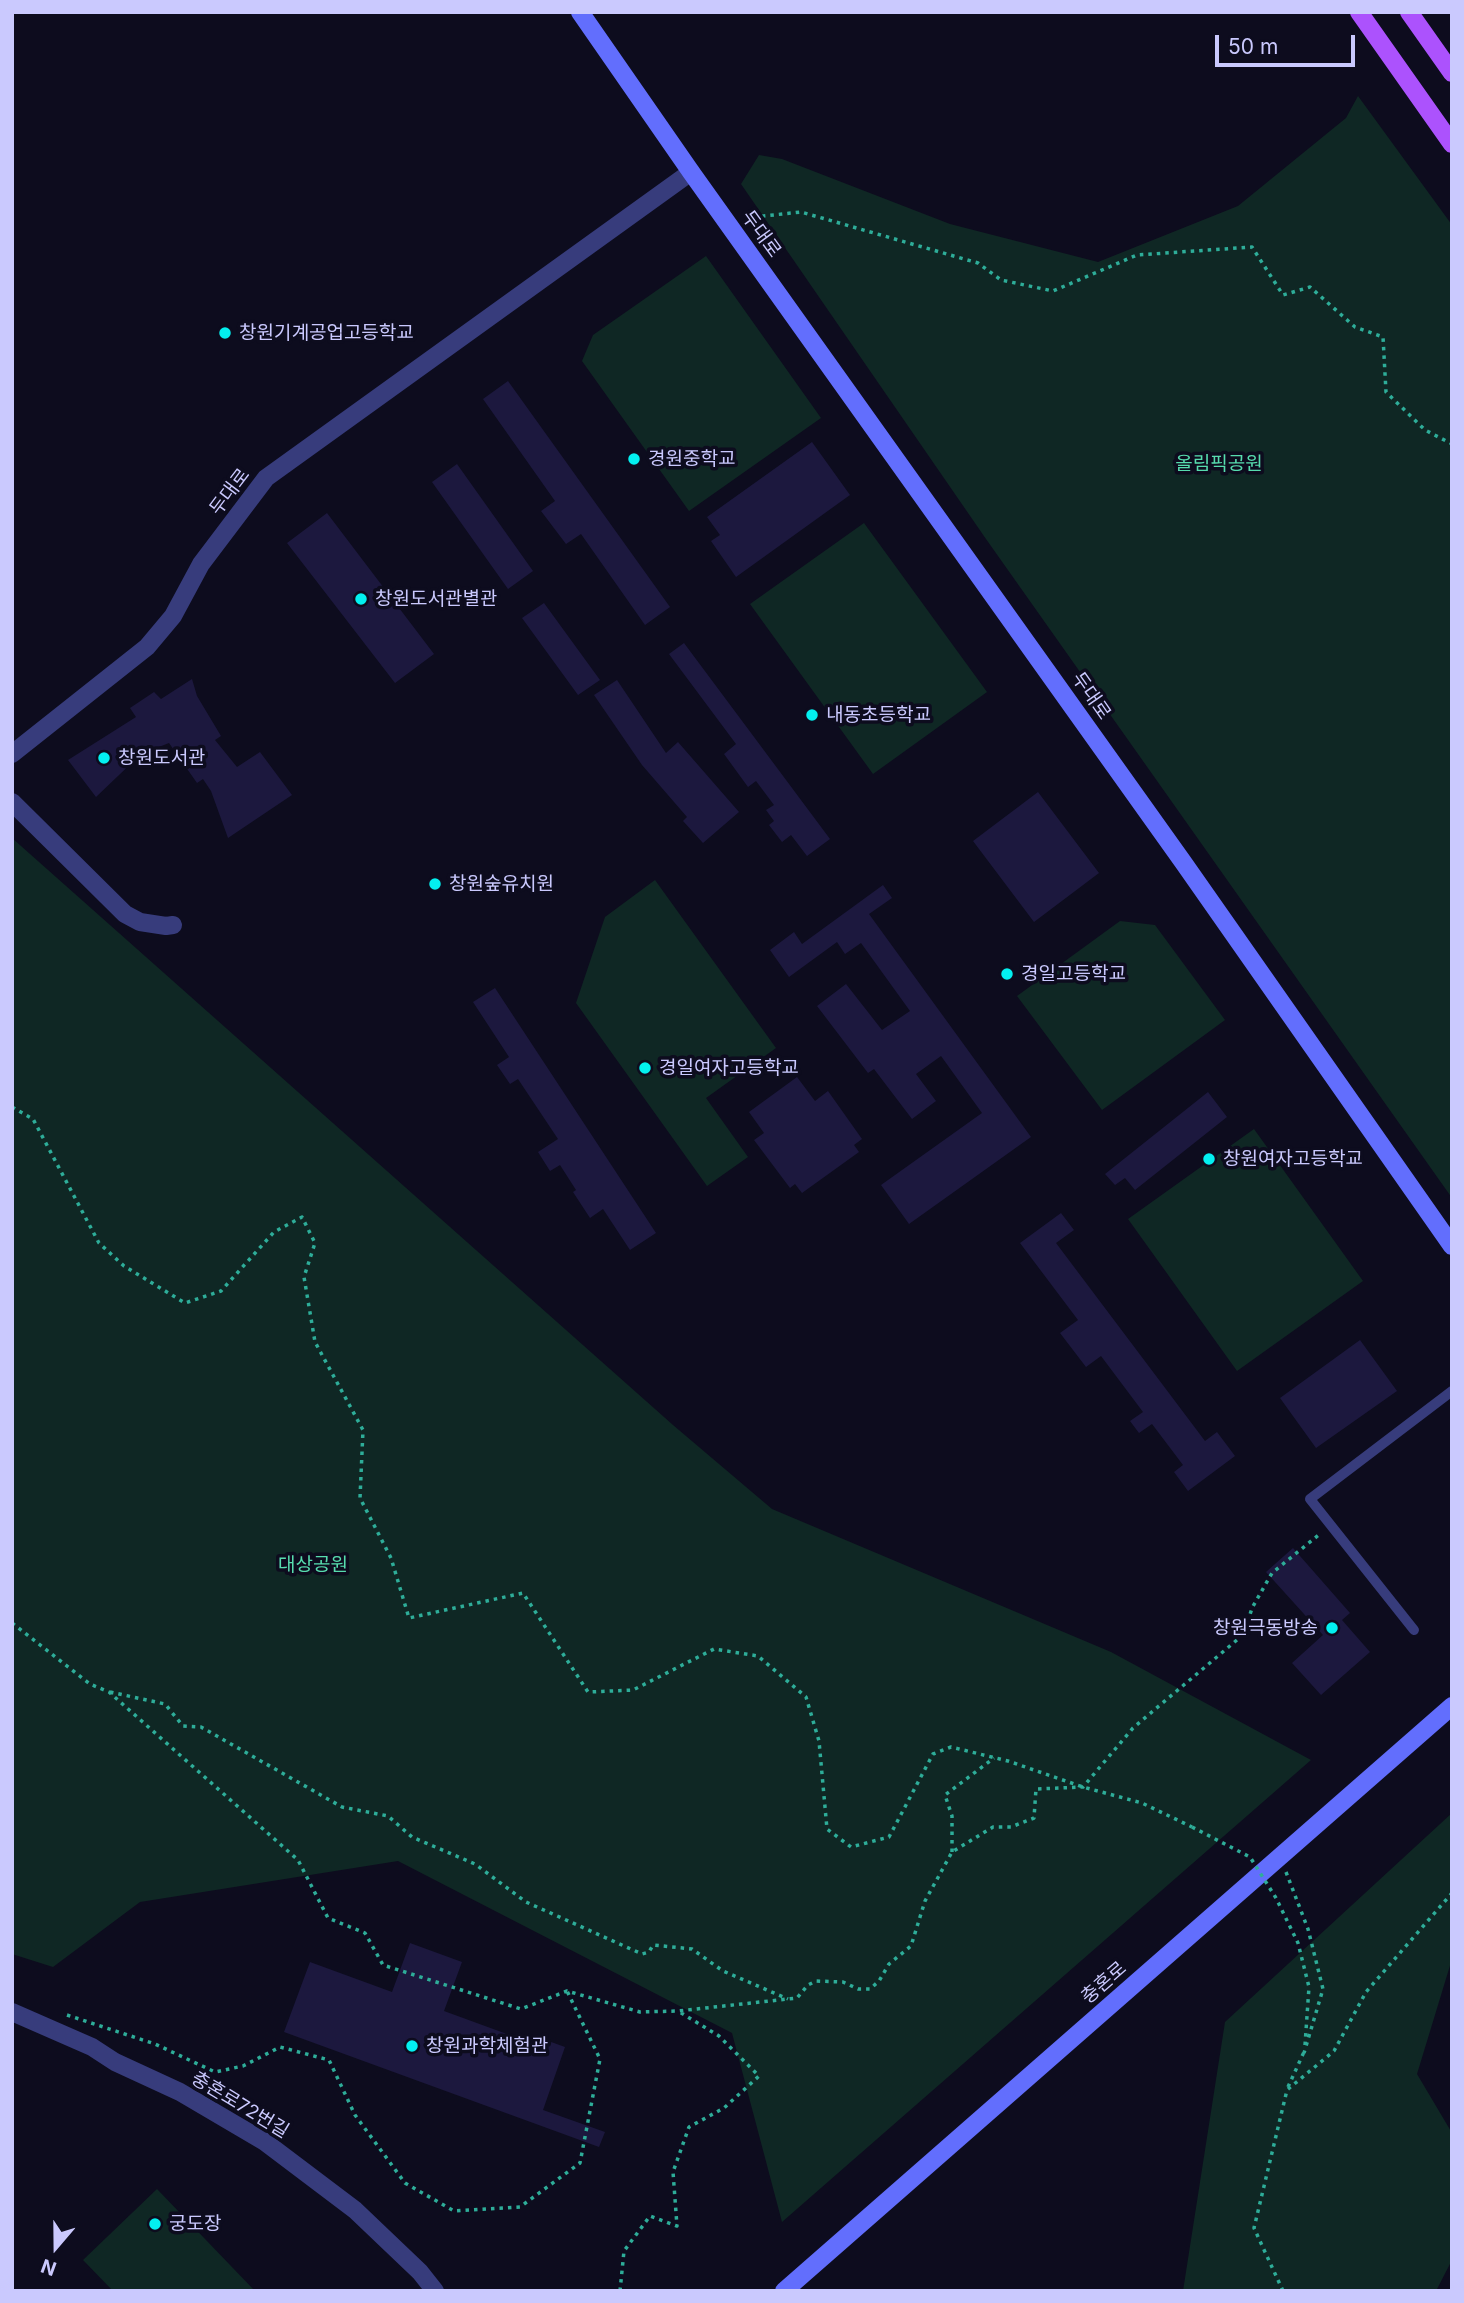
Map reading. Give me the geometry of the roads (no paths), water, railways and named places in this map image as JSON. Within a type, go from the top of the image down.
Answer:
[{"type":"main road","points":[[1359,12],[1452,144]]},
{"type":"main road","points":[[1409,12],[1452,73]]},
{"type":"street","name":"두대로","points":[[580,12],[1452,1246]]},
{"type":"street","name":"두대로","points":[[12,754],[147,647],[173,616],[201,564],[266,478],[691,172]]},
{"type":"street","points":[[12,802],[125,914],[140,922],[173,925]]},
{"type":"street","name":"충혼로","points":[[784,2291],[1452,1706]]},
{"type":"street","name":"충혼로72번길","points":[[12,2012],[180,2092],[265,2142],[355,2210],[420,2272],[435,2291]]},
{"type":"street","name":"충혼로72번길","points":[[420,2272],[447,2291]]},
{"type":"lane","points":[[1415,1630],[1310,1499],[1452,1391]]},
{"type":"place","name":"창원기계공업고등학교","points":[[225,333]]},
{"type":"place","name":"경원중학교","points":[[634,459]]},
{"type":"place","name":"창원도서관별관","points":[[361,599]]},
{"type":"place","name":"내동초등학교","points":[[812,715]]},
{"type":"place","name":"창원도서관","points":[[104,758]]},
{"type":"place","name":"창원숲유치원","points":[[435,884]]},
{"type":"place","name":"경일고등학교","points":[[1007,974]]},
{"type":"place","name":"경일여자고등학교","points":[[645,1068]]},
{"type":"place","name":"창원여자고등학교","points":[[1209,1159]]},
{"type":"place","name":"창원극동방송","points":[[1332,1628]]},
{"type":"place","name":"창원과학체험관","points":[[412,2046]]},
{"type":"place","name":"궁도장","points":[[155,2224]]},
{"type":"park label","name":"올림픽공원","points":[[1219,464]]},
{"type":"park label","name":"대상공원","points":[[313,1565]]}]
